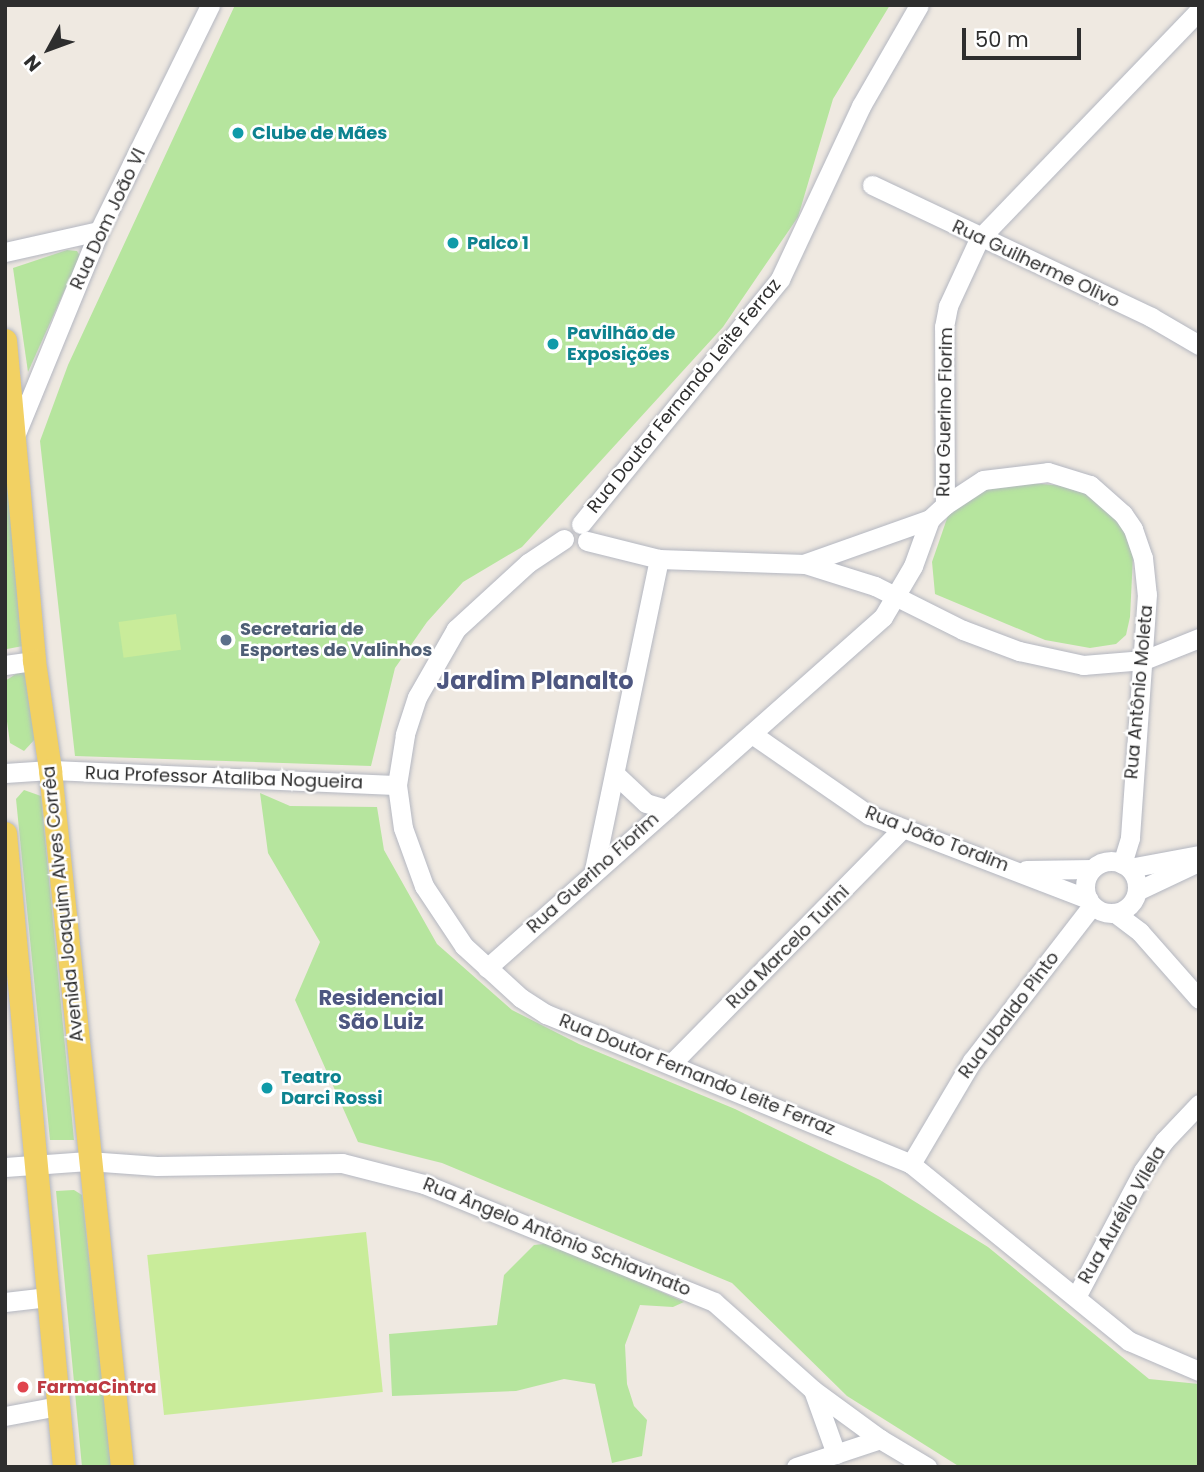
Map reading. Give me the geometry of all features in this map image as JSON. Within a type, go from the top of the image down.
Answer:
[{"type":"main road","name":"Avenida Joaquim Alves Corrêa","points":[[5,341],[34,661],[50,770],[88,1161],[122,1467]]},
{"type":"main road","points":[[5,833],[64,1467]]},
{"type":"street","name":"Rua Dom João VI","points":[[15,436],[99,232],[210,5]]},
{"type":"street","name":"Rua Doutor Fernando Leite Ferraz","points":[[919,5],[860,106],[780,279],[584,533],[567,528],[564,539],[528,563],[456,629],[417,697],[397,785],[403,828],[424,886],[464,946],[487,968],[546,1014],[672,1063],[911,1164],[1129,1341],[1199,1371]]},
{"type":"street","name":"Rua Guerino Fiorim","points":[[487,968],[594,870],[883,617],[897,595],[930,519],[945,505],[944,327],[948,306],[979,239],[1199,9]]},
{"type":"street","name":"Rua Guilherme Olivo","points":[[872,186],[979,239],[1151,317],[1199,345]]},
{"type":"street","points":[[5,252],[99,232]]},
{"type":"street","name":"Rua Antônio Moleta","points":[[945,505],[969,486],[998,476],[1048,472],[1090,485],[1123,514],[1143,558],[1147,594],[1126,866]]},
{"type":"street","points":[[805,564],[930,519]]},
{"type":"street","points":[[584,533],[659,558],[805,564],[897,595],[963,630],[1019,651],[1083,665],[1144,660],[1199,638]]},
{"type":"street","points":[[594,870],[659,558]]},
{"type":"street","points":[[5,665],[34,661]]},
{"type":"street","name":"Rua João Tordim","points":[[752,734],[821,785],[869,815],[1019,870],[1090,903]]},
{"type":"street","name":"Rua Professor Ataliba Nogueira","points":[[5,773],[50,770],[397,785]]},
{"type":"street","points":[[615,774],[646,803],[666,809]]},
{"type":"street","name":"Rua Marcelo Turini","points":[[672,1063],[902,829]]},
{"type":"street","points":[[1199,855],[1126,866],[1106,861],[1092,869],[1084,883],[1090,903],[1115,913],[1147,940],[1199,999]]},
{"type":"street","points":[[1115,913],[1130,905],[1137,891],[1199,861]]},
{"type":"street","points":[[1126,866],[1137,891]]},
{"type":"street","name":"Rua João Tordim","points":[[1019,870],[1092,869]]},
{"type":"street","name":"Rua Ubaldo Pinto","points":[[911,1164],[972,1061],[1090,903]]},
{"type":"street","name":"Rua Aurélio Vilela","points":[[1076,1297],[1143,1171],[1171,1132],[1199,1104]]},
{"type":"street","name":"Rua Ângelo Antônio Schiavinato","points":[[5,1167],[88,1161],[175,1166],[342,1163],[424,1184],[714,1302],[734,1314],[813,1390],[880,1439],[927,1467]]},
{"type":"street","points":[[5,1302],[48,1297]]},
{"type":"street","points":[[813,1390],[836,1454]]},
{"type":"street","points":[[5,1416],[58,1406]]},
{"type":"street","points":[[796,1467],[880,1439]]},
{"type":"green space","points":[[235,5],[890,5],[833,99],[798,217],[723,327],[522,547],[463,582],[427,622],[395,668],[371,766],[75,756],[40,441],[68,365]]},
{"type":"green space","points":[[67,250],[77,251],[80,256],[28,372],[13,268]]},
{"type":"green space","points":[[5,439],[23,646],[7,649],[5,647]]},
{"type":"green space","points":[[1006,481],[1089,488],[1119,518],[1133,556],[1130,617],[1126,635],[1116,644],[1090,648],[1045,640],[935,594],[932,562],[953,501]]},
{"type":"green space","points":[[176,614],[181,650],[124,658],[119,622]]},
{"type":"green space","points":[[22,670],[30,678],[36,738],[24,751],[10,743],[5,707],[5,681]]},
{"type":"green space","points":[[24,790],[41,796],[74,1140],[50,1140],[16,799]]},
{"type":"green space","points":[[260,793],[290,806],[377,807],[384,850],[437,944],[512,1010],[579,1044],[735,1109],[880,1180],[988,1247],[1149,1379],[1199,1384],[1199,1467],[960,1467],[847,1396],[732,1283],[442,1163],[358,1142],[295,1000],[320,942],[268,853]]},
{"type":"green space","points":[[74,1190],[82,1195],[112,1467],[82,1467],[56,1191]]},
{"type":"green space","points":[[366,1232],[383,1392],[164,1415],[147,1255]]},
{"type":"green space","points":[[552,1243],[684,1302],[673,1307],[640,1305],[625,1345],[627,1384],[634,1406],[647,1420],[642,1456],[612,1463],[595,1384],[564,1379],[516,1391],[392,1396],[389,1334],[497,1325],[504,1275],[534,1245]]},
{"type":"place","name":"Clube de Mães","points":[[238,133]]},
{"type":"place","name":"Palco 1","points":[[453,243]]},
{"type":"place","name":"Pavilhão de Exposições","points":[[553,344]]},
{"type":"place","name":"Secretaria de Esportes de Valinhos","points":[[226,640]]},
{"type":"place","name":"Teatro Darci Rossi","points":[[267,1088]]},
{"type":"place","name":"FarmaCintra","points":[[23,1387]]},
{"type":"district","name":"Jardim Planalto","points":[[535,681]]},
{"type":"district","name":"Residencial São Luiz","points":[[381,1010]]}]
